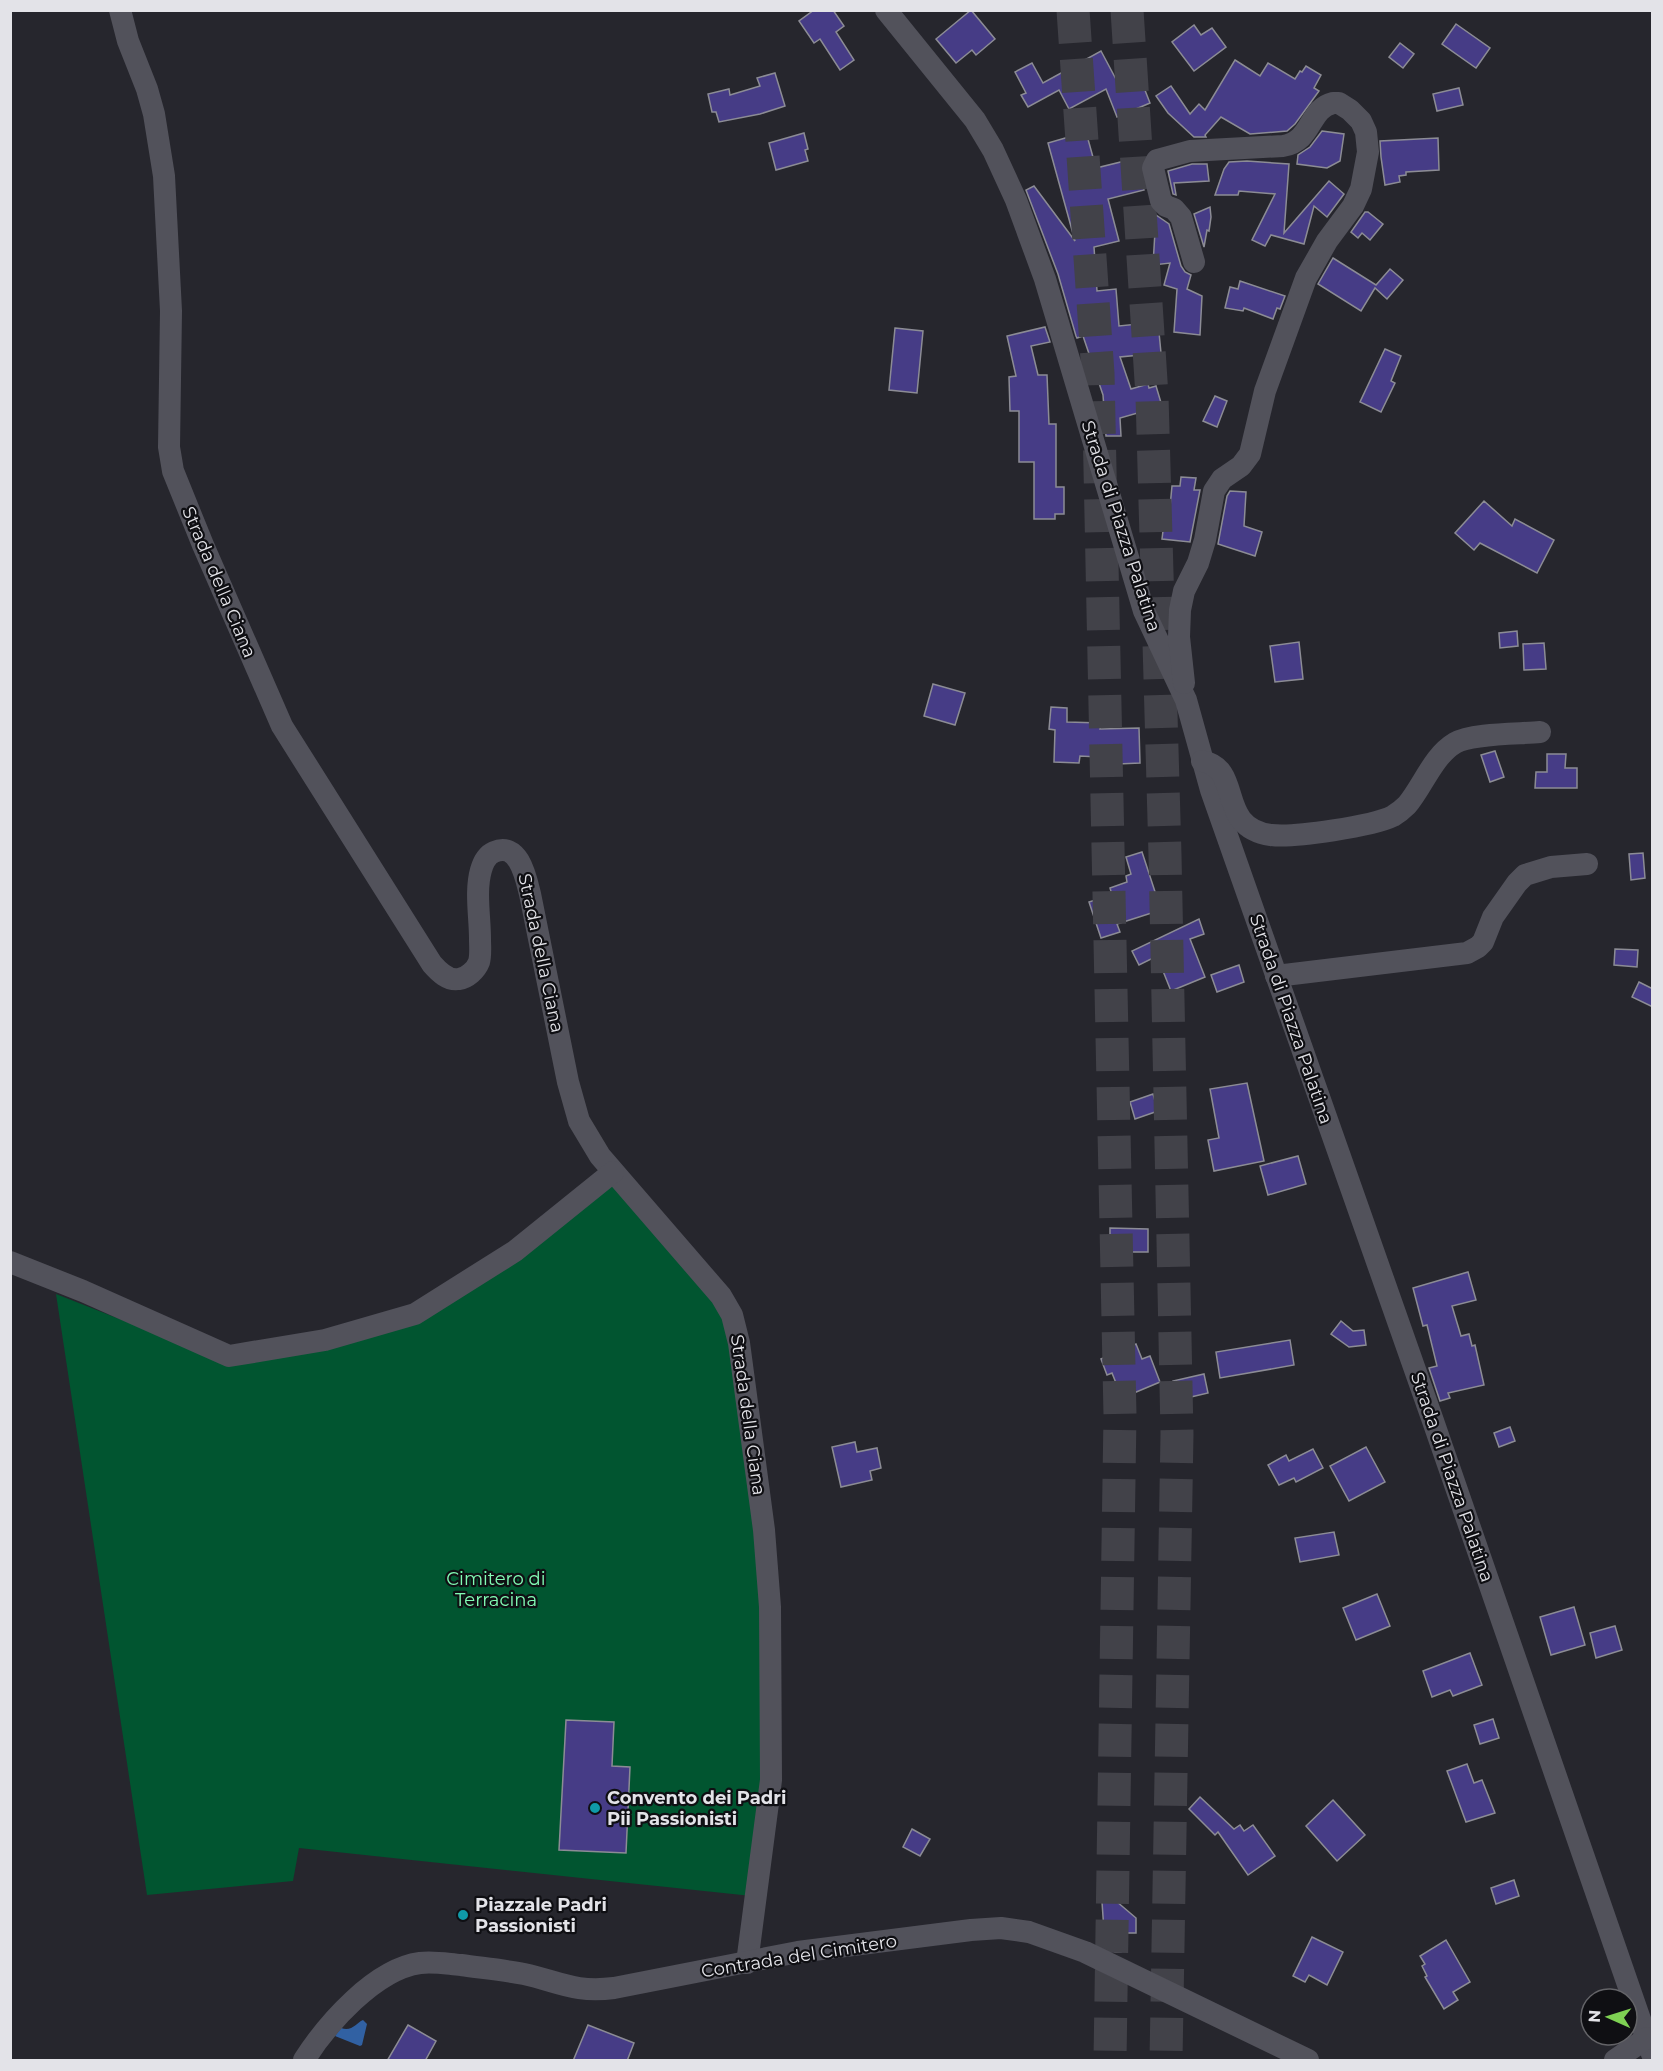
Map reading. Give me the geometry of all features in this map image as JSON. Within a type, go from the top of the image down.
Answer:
[{"type":"street","name":"Strada della Ciana","points":[[120,10],[125,32],[151,103],[163,169],[170,255],[170,454],[176,479],[261,682],[292,744],[432,964],[442,974],[459,979],[471,973],[479,962],[479,881],[481,867],[489,855],[500,850],[510,852],[519,860],[526,876],[575,1109],[592,1145],[725,1302],[732,1315],[739,1342],[768,1570],[771,1690],[771,1780],[747,1963]]},
{"type":"street","name":"Strada di Piazza Palatina","points":[[886,10],[975,120],[1010,184],[1030,235],[1144,611],[1186,700],[1202,761],[1276,976],[1650,2046]]},
{"type":"street","points":[[1186,700],[1179,628],[1184,591],[1202,552],[1217,485],[1241,466],[1250,454],[1262,400],[1306,278],[1327,241],[1350,212],[1358,197],[1368,145],[1366,132],[1357,116],[1345,106],[1333,103],[1322,108],[1305,135],[1293,144],[1190,151],[1157,160],[1153,168],[1159,197],[1163,204],[1174,209],[1181,217],[1194,262]]},
{"type":"street","points":[[1202,761],[1216,765],[1221,771],[1235,811],[1245,824],[1275,835],[1304,834],[1376,822],[1394,815],[1409,803],[1444,752],[1459,741],[1540,732]]},
{"type":"street","points":[[1276,976],[1467,953],[1483,942],[1493,917],[1525,875],[1551,867],[1587,864]]},
{"type":"street","points":[[10,1262],[83,1291],[229,1356],[325,1340],[415,1314],[515,1251],[613,1172]]},
{"type":"street","name":"Contrada del Cimitero","points":[[304,2061],[323,2033],[363,1993],[394,1972],[417,1963],[436,1962],[510,1971],[565,1986],[594,1990],[798,1952],[1001,1928],[1029,1932],[1085,1952],[1308,2061]]},
{"type":"street","points":[[1614,2061],[1650,2046]]},
{"type":"green space","name":"Cimitero di Terracina","points":[[611,1184],[731,1314],[774,1572],[761,1897],[299,1848],[293,1881],[147,1895],[56,1294],[231,1363],[418,1323]]},
{"type":"water","points":[[363,2020],[367,2024],[362,2045],[335,2036],[341,2028],[351,2028]]},
{"type":"building","points":[[814,10],[833,10],[844,26],[836,32],[854,60],[840,70],[820,39],[814,43],[799,21]]},
{"type":"building","points":[[971,10],[995,39],[976,55],[972,50],[956,63],[936,39]]},
{"type":"building","points":[[1456,24],[1490,48],[1476,68],[1442,44]]},
{"type":"building","points":[[1194,25],[1201,35],[1212,28],[1226,47],[1194,71],[1172,42]]},
{"type":"building","points":[[1400,43],[1414,54],[1403,68],[1389,57]]},
{"type":"building","points":[[1101,51],[1117,81],[1134,73],[1138,82],[1141,80],[1150,103],[1117,117],[1106,89],[1069,109],[1059,90],[1028,107],[1021,95],[1026,93],[1015,72],[1032,63],[1043,83]]},
{"type":"building","points":[[1235,60],[1260,76],[1268,63],[1295,79],[1306,66],[1321,75],[1314,88],[1319,91],[1295,124],[1287,131],[1250,134],[1221,117],[1205,135],[1206,137],[1194,137],[1168,113],[1156,96],[1171,86],[1190,114],[1199,104],[1205,110]]},
{"type":"building","points":[[775,73],[785,106],[760,114],[719,122],[716,112],[712,112],[708,94],[729,89],[730,95],[760,86],[757,78]]},
{"type":"building","points":[[1459,88],[1463,105],[1437,111],[1433,94]]},
{"type":"building","points":[[1322,131],[1344,134],[1340,161],[1327,168],[1297,164],[1298,155],[1310,147]]},
{"type":"building","points":[[1086,132],[1096,168],[1133,159],[1136,171],[1140,170],[1144,190],[1108,199],[1119,241],[1094,247],[1097,291],[1116,289],[1119,326],[1158,322],[1161,353],[1120,357],[1131,389],[1148,384],[1149,388],[1156,386],[1162,406],[1120,418],[1121,436],[1106,436],[1103,395],[1083,336],[1077,338],[1076,336],[1058,274],[1026,190],[1034,186],[1075,241],[1048,143]]},
{"type":"building","points":[[804,133],[808,161],[776,170],[769,143]]},
{"type":"building","points":[[1438,138],[1439,170],[1406,172],[1406,175],[1399,176],[1400,182],[1385,185],[1380,141]]},
{"type":"building","points":[[1229,162],[1289,164],[1284,233],[1329,181],[1344,194],[1327,217],[1314,206],[1304,244],[1271,235],[1265,246],[1252,240],[1275,194],[1239,191],[1238,195],[1215,195],[1224,169]]},
{"type":"building","points":[[1192,164],[1207,164],[1209,181],[1174,183],[1176,195],[1173,194],[1168,171]]},
{"type":"building","points":[[1210,207],[1209,231],[1207,230],[1204,247],[1194,214]]},
{"type":"building","points":[[1365,212],[1383,224],[1370,240],[1362,233],[1358,238],[1351,232]]},
{"type":"building","points":[[1156,215],[1169,224],[1181,266],[1191,275],[1187,289],[1202,296],[1200,335],[1174,332],[1177,289],[1164,285],[1170,263],[1153,265]]},
{"type":"building","points":[[1333,258],[1376,285],[1390,269],[1403,280],[1387,299],[1375,288],[1361,311],[1318,284]]},
{"type":"building","points":[[1240,281],[1285,296],[1273,319],[1244,308],[1243,311],[1225,308],[1230,287],[1238,289]]},
{"type":"building","points":[[1045,327],[1050,342],[1031,346],[1038,375],[1047,375],[1049,424],[1056,424],[1056,487],[1064,487],[1064,514],[1055,514],[1055,519],[1034,519],[1034,462],[1019,462],[1019,411],[1010,411],[1009,377],[1016,376],[1007,336]]},
{"type":"building","points":[[895,328],[923,331],[917,393],[889,390]]},
{"type":"building","points":[[1385,349],[1401,356],[1391,381],[1395,383],[1381,412],[1360,402]]},
{"type":"building","points":[[1215,396],[1227,401],[1217,427],[1203,421]]},
{"type":"building","points":[[1181,477],[1196,478],[1194,490],[1200,490],[1190,542],[1162,539],[1166,507],[1170,507],[1172,486],[1180,486]]},
{"type":"building","points":[[1230,491],[1246,492],[1244,526],[1262,532],[1255,556],[1218,544],[1227,496]]},
{"type":"building","points":[[1484,501],[1512,526],[1515,519],[1554,540],[1537,573],[1480,543],[1474,550],[1455,533]]},
{"type":"building","points":[[1517,631],[1518,646],[1500,648],[1499,633]]},
{"type":"building","points":[[1299,642],[1303,679],[1275,682],[1270,646]]},
{"type":"building","points":[[1544,643],[1546,669],[1524,670],[1523,644]]},
{"type":"building","points":[[933,684],[965,693],[955,725],[924,716]]},
{"type":"building","points":[[1051,707],[1067,708],[1067,722],[1101,723],[1100,729],[1139,728],[1140,763],[1118,764],[1118,758],[1080,756],[1079,763],[1054,762],[1055,730],[1049,729]]},
{"type":"building","points":[[1495,751],[1504,777],[1490,782],[1481,755]]},
{"type":"building","points":[[1547,754],[1566,754],[1565,768],[1577,768],[1577,788],[1535,788],[1536,772],[1547,772]]},
{"type":"building","points":[[1142,852],[1161,910],[1117,924],[1120,932],[1101,938],[1089,902],[1112,895],[1110,888],[1127,882],[1126,876],[1131,874],[1126,857]]},
{"type":"building","points":[[1643,853],[1645,878],[1631,880],[1629,854]]},
{"type":"building","points":[[1199,919],[1204,934],[1190,939],[1205,977],[1171,991],[1157,956],[1139,965],[1132,951]]},
{"type":"building","points":[[1615,949],[1638,950],[1637,967],[1614,965]]},
{"type":"building","points":[[1239,965],[1244,982],[1217,992],[1211,975]]},
{"type":"building","points":[[1639,982],[1653,989],[1653,1007],[1632,997]]},
{"type":"building","points":[[1247,1083],[1264,1161],[1214,1171],[1208,1140],[1219,1138],[1210,1089]]},
{"type":"building","points":[[1153,1094],[1158,1111],[1135,1119],[1130,1102]]},
{"type":"building","points":[[1298,1156],[1306,1184],[1268,1195],[1260,1166]]},
{"type":"building","points":[[1110,1228],[1148,1229],[1148,1252],[1110,1252]]},
{"type":"building","points":[[1180,1241],[1181,1258],[1161,1259],[1160,1242]]},
{"type":"building","points":[[1468,1272],[1476,1300],[1452,1306],[1461,1336],[1469,1334],[1472,1346],[1475,1345],[1484,1385],[1448,1393],[1450,1398],[1440,1401],[1429,1368],[1437,1366],[1427,1325],[1423,1326],[1413,1288]]},
{"type":"building","points":[[1341,1321],[1353,1331],[1364,1330],[1366,1345],[1349,1347],[1331,1334]]},
{"type":"building","points":[[1290,1340],[1294,1365],[1220,1378],[1216,1352]]},
{"type":"building","points":[[1136,1344],[1142,1359],[1150,1356],[1160,1382],[1122,1398],[1112,1373],[1107,1375],[1101,1359]]},
{"type":"building","points":[[1204,1374],[1208,1393],[1178,1400],[1173,1381]]},
{"type":"building","points":[[1510,1427],[1515,1441],[1499,1447],[1494,1433]]},
{"type":"building","points":[[855,1442],[857,1452],[877,1448],[881,1468],[870,1471],[872,1480],[841,1487],[832,1447]]},
{"type":"building","points":[[1366,1447],[1385,1482],[1349,1501],[1330,1466]]},
{"type":"building","points":[[1313,1449],[1323,1468],[1296,1482],[1294,1478],[1279,1485],[1268,1465],[1286,1455],[1289,1461]]},
{"type":"building","points":[[1334,1532],[1339,1555],[1300,1562],[1295,1538]]},
{"type":"building","points":[[1377,1594],[1390,1626],[1356,1640],[1343,1608]]},
{"type":"building","points":[[1574,1607],[1585,1645],[1551,1655],[1540,1617]]},
{"type":"building","points":[[1615,1626],[1622,1650],[1596,1658],[1590,1633]]},
{"type":"building","points":[[1470,1653],[1482,1685],[1453,1696],[1450,1690],[1432,1697],[1423,1671]]},
{"type":"building","points":[[1493,1719],[1499,1738],[1480,1744],[1474,1725]]},
{"type":"building","name":"Convento dei Padri Pii Passionisti","points":[[566,1720],[614,1722],[612,1766],[630,1767],[626,1853],[559,1850]]},
{"type":"building","points":[[1467,1764],[1474,1783],[1482,1780],[1495,1813],[1466,1822],[1447,1771]]},
{"type":"building","points":[[1200,1797],[1234,1829],[1240,1825],[1244,1831],[1253,1825],[1275,1856],[1248,1875],[1218,1832],[1215,1835],[1189,1809]]},
{"type":"building","points":[[1333,1800],[1365,1835],[1337,1861],[1306,1826]]},
{"type":"building","points":[[912,1829],[930,1839],[920,1856],[903,1847]]},
{"type":"building","points":[[1514,1880],[1519,1896],[1496,1904],[1491,1888]]},
{"type":"building","points":[[1116,1901],[1136,1918],[1136,1933],[1121,1933],[1121,1952],[1115,1952],[1105,1945],[1102,1902]]},
{"type":"building","points":[[1312,1937],[1343,1952],[1327,1985],[1309,1975],[1305,1982],[1293,1976]]},
{"type":"building","points":[[1446,1940],[1470,1982],[1453,1992],[1458,2000],[1444,2009],[1425,1977],[1427,1976],[1422,1966],[1425,1964],[1420,1956]]},
{"type":"building","points":[[408,2025],[436,2041],[425,2061],[387,2061]]},
{"type":"building","points":[[588,2025],[634,2043],[627,2061],[573,2061]]},
{"type":"tunnel","points":[[1073,10],[1098,374],[1120,1415],[1110,2060]]},
{"type":"tunnel","points":[[1127,10],[1152,396],[1165,855],[1177,1434],[1166,2060]]},
{"type":"place","name":"Convento dei Padri Pii Passionisti","points":[[595,1808]]},
{"type":"place","name":"Piazzale Padri Passionisti","points":[[463,1915]]}]
